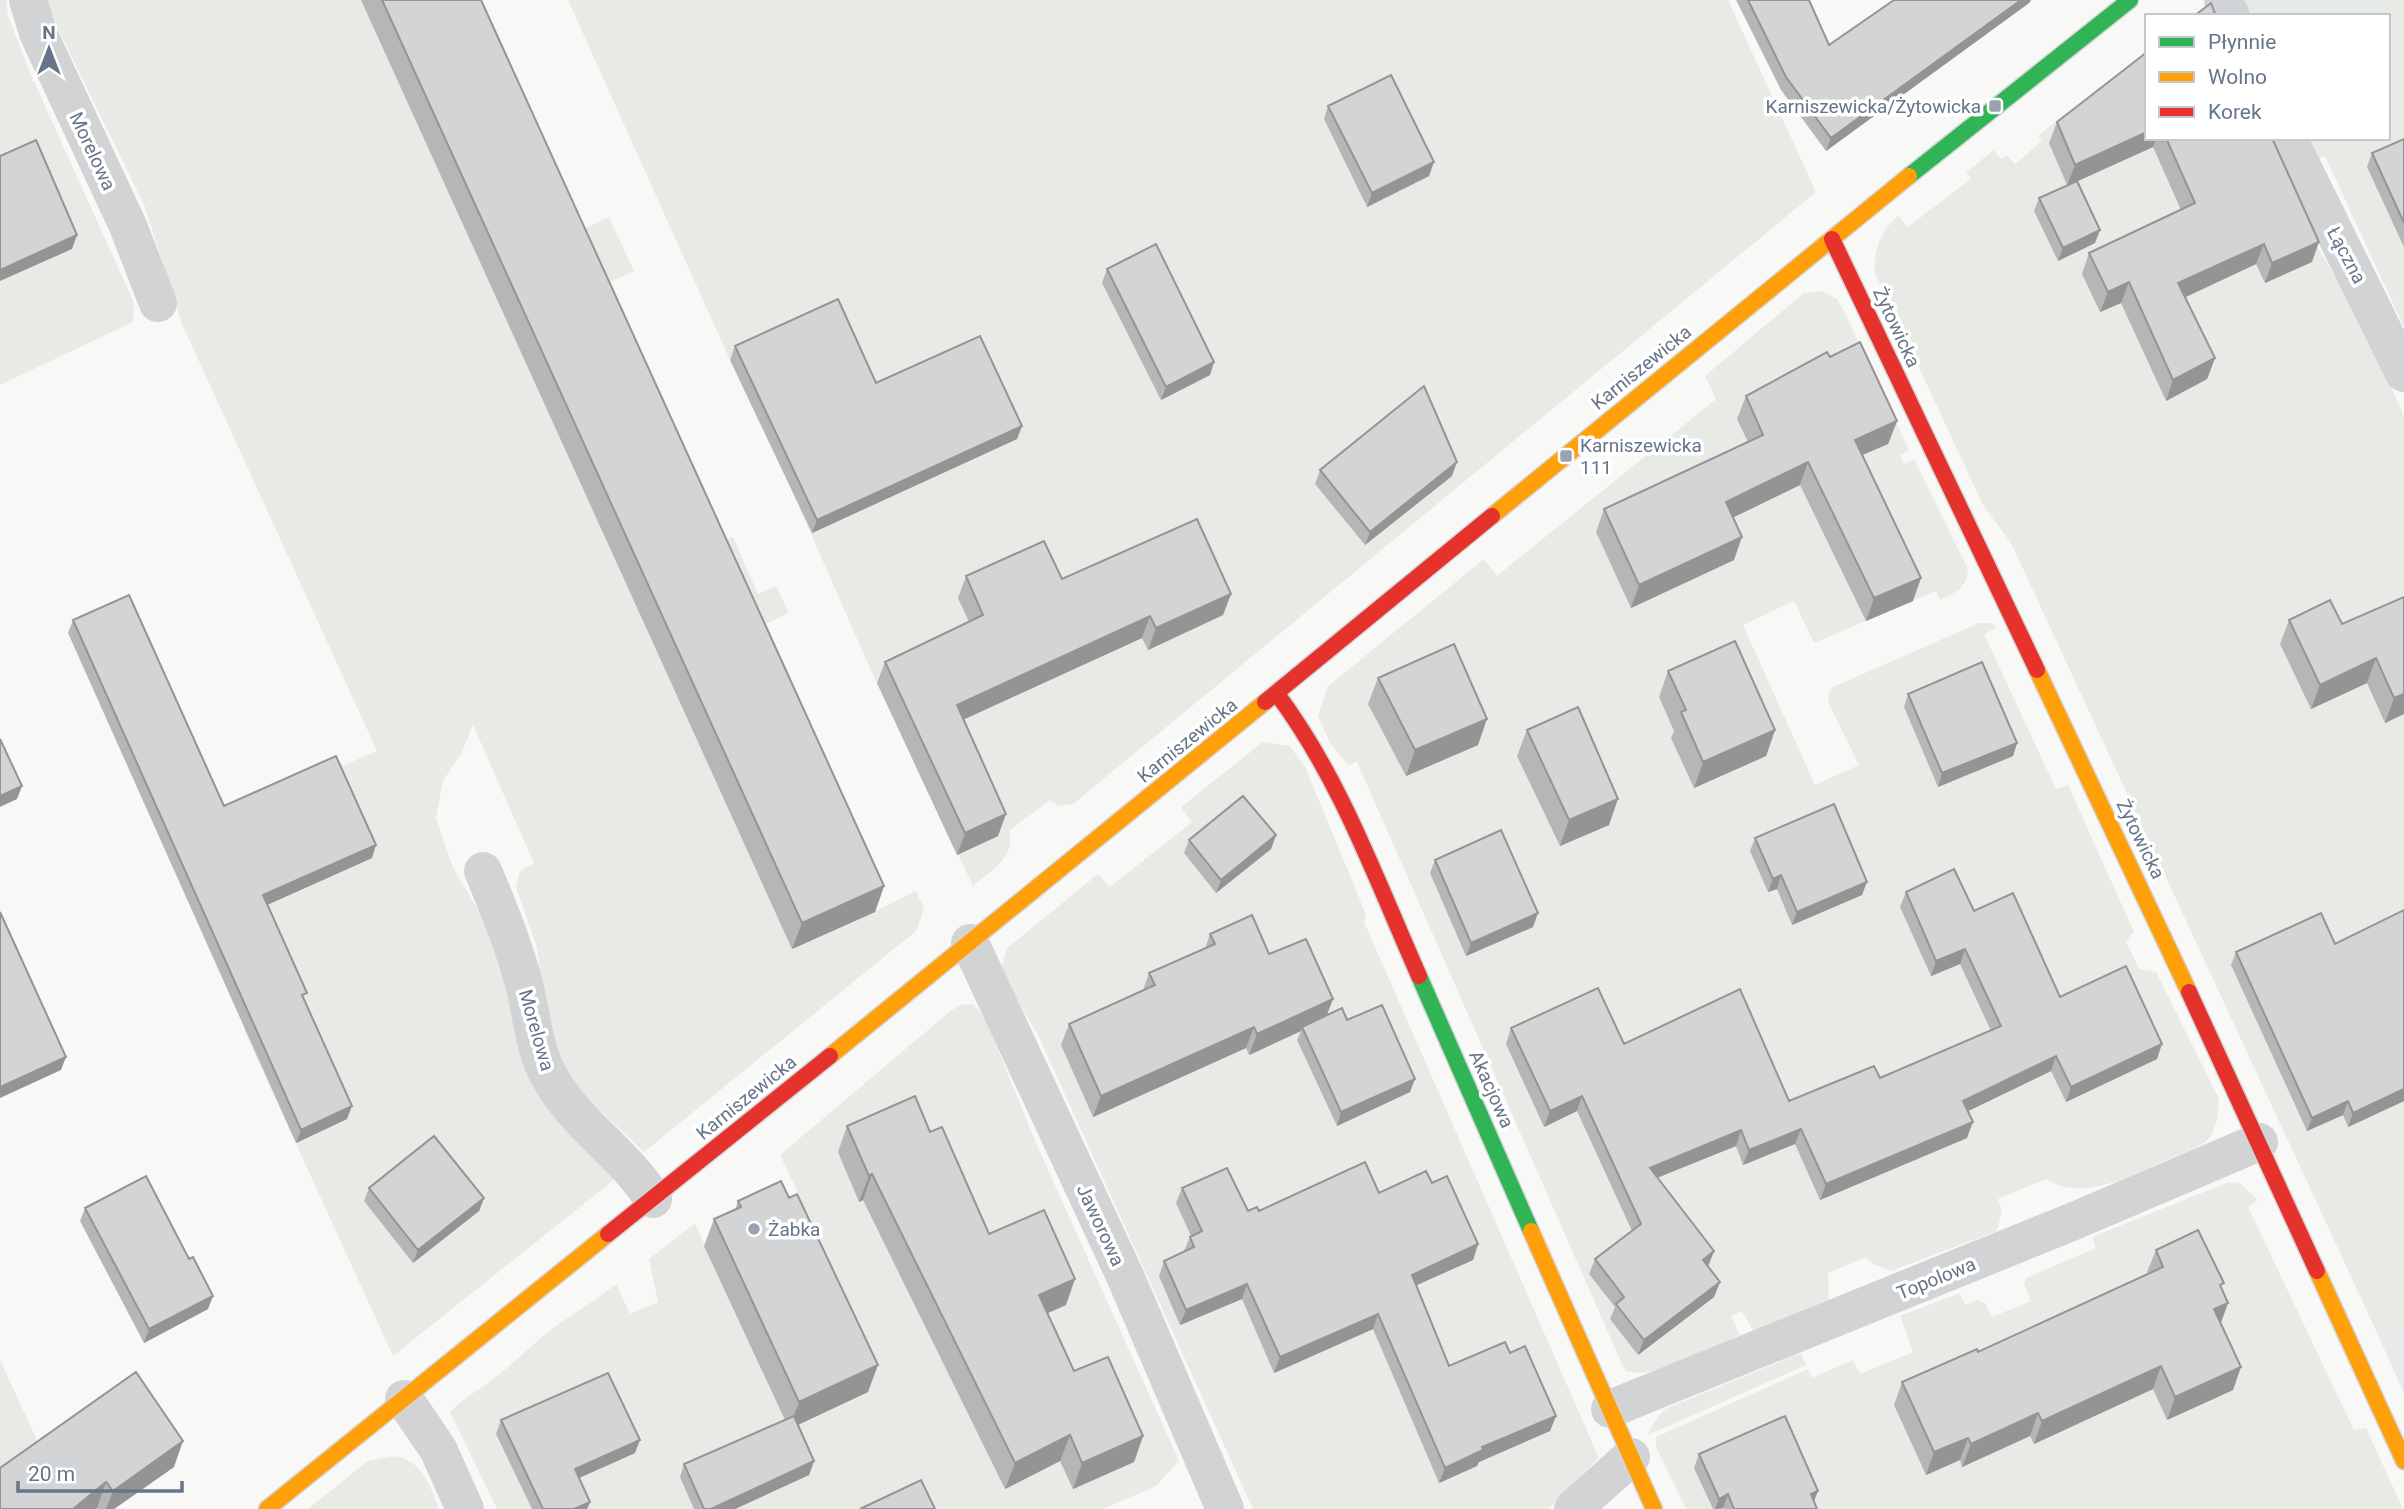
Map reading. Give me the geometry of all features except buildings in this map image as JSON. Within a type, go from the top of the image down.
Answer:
[{"type":"street","name":"Morelowa","points":[[28,0],[38,33],[128,226],[158,303]]},
{"type":"street","name":"Karniszewicka","points":[[267,1509],[970,943],[1832,239],[2130,0]]},
{"type":"street","name":"Łączna","points":[[2289,140],[2404,373]]},
{"type":"street","name":"Żytowicka","points":[[1832,239],[2259,1142],[2404,1461]]},
{"type":"street","name":"Akacjowa","points":[[1277,694],[1307,734],[1336,788],[1654,1509]]},
{"type":"street","name":"Morelowa","points":[[483,871],[525,986],[535,1036],[548,1075],[568,1106],[635,1172],[653,1199]]},
{"type":"street","name":"Jaworowa","points":[[970,943],[1125,1276],[1225,1509]]},
{"type":"street","name":"Topolowa","points":[[1610,1409],[2074,1221],[2259,1142]]},
{"type":"street","points":[[404,1399],[438,1449],[465,1509]]},
{"type":"street","points":[[1573,1509],[1631,1457]]},
{"type":"shaded area","points":[[0,0],[6,0],[8,16],[32,77],[134,303],[133,322],[0,385]]},
{"type":"shaded area","points":[[44,0],[460,0],[568,236],[609,217],[634,271],[590,292],[709,547],[733,537],[758,594],[776,586],[789,613],[748,632],[874,912],[916,891],[924,909],[916,931],[644,1152],[552,1065],[537,948],[516,887],[520,871],[534,863],[473,725],[461,754],[443,781],[436,818],[454,870],[483,918],[500,966],[516,1030],[614,1180],[393,1356],[245,1032],[216,820],[377,751],[182,324],[145,207]]},
{"type":"shaded area","points":[[568,0],[1728,0],[1816,192],[1073,804],[1059,806],[1050,800],[1009,831],[1009,849],[1005,856],[973,886],[877,684],[771,443],[871,395],[833,313],[730,360]]},
{"type":"shaded area","points":[[2243,0],[2404,0],[2404,327],[2325,156],[2319,159],[2310,140],[2390,140],[2390,14],[2249,14]]},
{"type":"shaded area","points":[[2072,108],[2080,117],[2145,137],[2145,140],[2152,140],[2286,194],[2362,322],[2404,416],[2404,1325],[2379,1337],[2011,543],[1983,505],[1875,273],[1879,241],[1898,216],[1908,227],[1971,179],[1966,172],[1994,150],[2001,159],[2007,155],[2015,164],[2042,141],[2038,136]]},
{"type":"shaded area","points":[[1822,291],[1837,299],[1844,311],[1909,450],[1900,455],[1904,464],[1914,459],[1968,569],[1963,585],[1940,600],[1936,591],[1814,643],[1794,601],[1743,625],[1815,785],[1859,765],[1829,704],[1828,695],[1833,687],[1979,623],[1991,623],[1997,628],[1984,634],[2056,789],[2068,785],[2134,932],[2126,941],[2139,969],[2156,972],[2219,1099],[2218,1115],[2210,1136],[2189,1151],[2108,1184],[2076,1188],[2061,1186],[2046,1179],[1998,1199],[2002,1211],[1997,1231],[1891,1271],[1873,1264],[1866,1257],[1828,1273],[1829,1299],[1754,1332],[1742,1311],[1731,1316],[1740,1335],[1668,1367],[1639,1373],[1626,1371],[1357,762],[1348,765],[1330,743],[1318,716],[1327,687],[1484,559],[1497,576],[1716,399],[1705,376],[1804,293]]},
{"type":"shaded area","points":[[1263,742],[1290,746],[1305,767],[1359,897],[1366,917],[1364,922],[1599,1458],[1548,1509],[1253,1509],[1038,1035],[1000,972],[1007,948],[1098,874],[1110,887],[1192,822],[1181,807]]},
{"type":"shaded area","points":[[973,1004],[985,1018],[1036,1143],[1179,1461],[1156,1486],[1103,1509],[497,1509],[450,1412],[504,1371],[551,1330],[616,1284],[630,1314],[658,1302],[649,1259],[695,1223],[705,1246],[799,1195],[780,1155],[948,1013],[960,1005]]},
{"type":"shaded area","points":[[2229,1182],[2240,1183],[2258,1200],[2248,1207],[2354,1430],[2366,1428],[2403,1509],[1686,1509],[1656,1447],[1656,1437],[1808,1369],[1812,1378],[1853,1360],[1860,1374],[1913,1352],[1900,1316],[1960,1293],[1965,1305],[1977,1300],[1985,1303],[1992,1317],[2031,1301],[2024,1284],[2026,1278],[2096,1248],[2092,1237]]},
{"type":"shaded area","points":[[2404,1325],[2404,1393],[2379,1337]]},
{"type":"shaded area","points":[[1801,1353],[1806,1365],[1648,1435],[1665,1409]]},
{"type":"shaded area","points":[[0,1360],[69,1509],[0,1509]]},
{"type":"shaded area","points":[[394,1456],[412,1463],[424,1475],[439,1509],[308,1509],[368,1461]]},
{"type":"traffic: fast","points":[[1909,176],[2130,0]]},
{"type":"traffic: fast","points":[[1419,976],[1531,1231]]},
{"type":"traffic: slow","points":[[1492,516],[1909,176]]},
{"type":"traffic: slow","points":[[2037,670],[2189,992]]},
{"type":"traffic: slow","points":[[830,1056],[1265,702]]},
{"type":"traffic: slow","points":[[1531,1231],[1654,1509]]},
{"type":"traffic: slow","points":[[267,1509],[608,1234]]},
{"type":"traffic: slow","points":[[2317,1271],[2404,1461]]},
{"type":"traffic: jam","points":[[1832,239],[2037,670]]},
{"type":"traffic: jam","points":[[1265,702],[1492,516]]},
{"type":"traffic: jam","points":[[1277,694],[1320,760],[1356,830],[1419,976]]},
{"type":"traffic: jam","points":[[2189,992],[2317,1271]]},
{"type":"traffic: jam","points":[[608,1234],[830,1056]]},
{"type":"place","name":"Karniszewicka/Żytowicka","points":[[1995,106]]},
{"type":"place","name":"Karniszewicka 111","points":[[1566,456]]},
{"type":"place","name":"Żabka","points":[[754,1229]]}]
